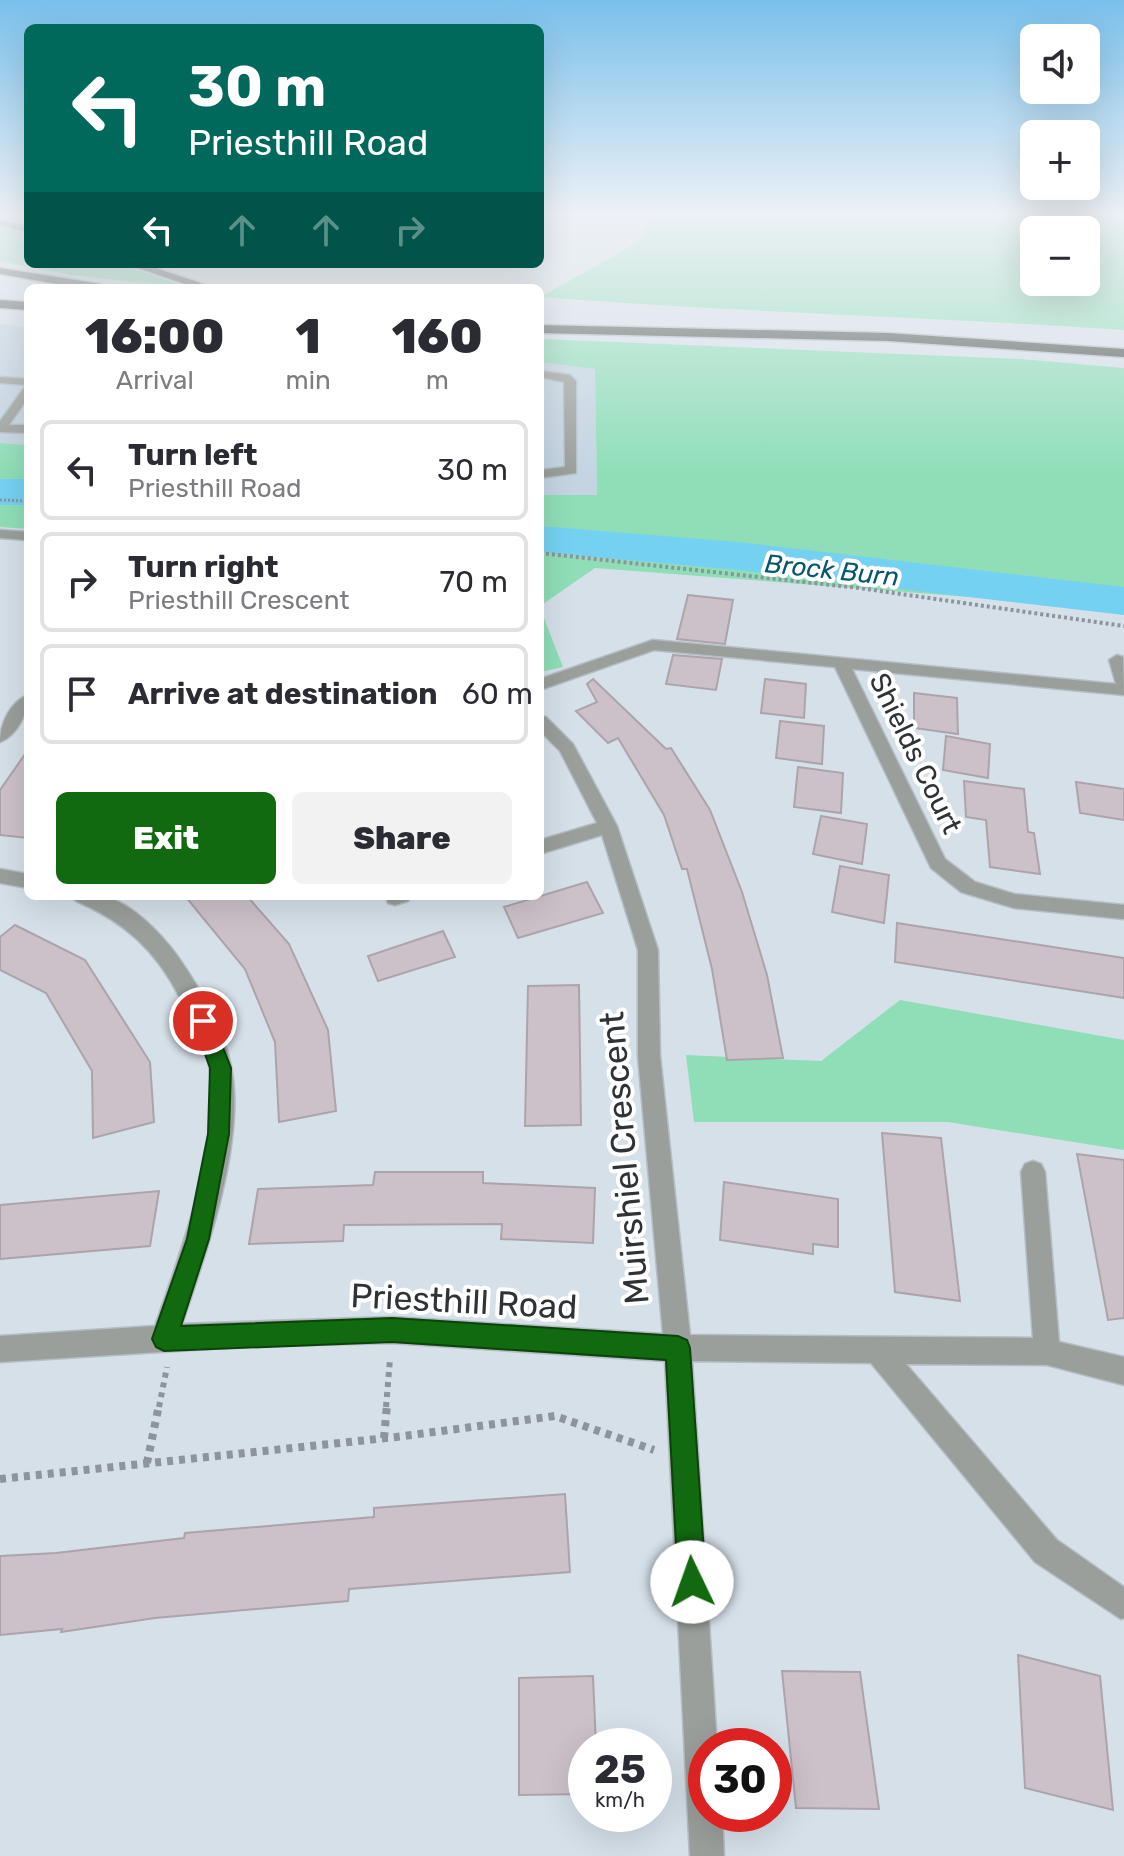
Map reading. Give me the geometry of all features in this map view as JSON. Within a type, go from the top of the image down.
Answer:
[{"type":"highway","points":[[0,304],[24,306]]},
{"type":"highway","points":[[544,316],[846,323],[1124,340]]},
{"type":"highway","points":[[544,329],[888,337],[1124,353]]},
{"type":"street","points":[[544,374],[566,377],[570,381],[571,470],[544,473]]},
{"type":"street","points":[[0,380],[24,382]]},
{"type":"street","points":[[1,428],[24,396]]},
{"type":"street","points":[[0,401],[20,401]]},
{"type":"street","points":[[1,428],[24,429]]},
{"type":"street","points":[[0,534],[24,536]]},
{"type":"street","name":"Shields Court","points":[[544,684],[653,645],[1124,687],[1117,660]]},
{"type":"street","name":"Shields Court","points":[[841,663],[938,863],[968,887],[1014,901],[1124,912]]},
{"type":"street","points":[[0,736],[24,705]]},
{"type":"street","name":"Muirshiel Crescent","points":[[544,725],[567,748],[608,826],[648,950],[649,1056],[678,1348],[707,1856]]},
{"type":"street","points":[[544,846],[608,826]]},
{"type":"street","points":[[0,876],[24,880]]},
{"type":"street","points":[[91,900],[134,921],[173,961],[203,1021],[221,1068],[219,1134],[198,1239],[169,1339]]},
{"type":"street","points":[[1033,1172],[1047,1352]]},
{"type":"street","name":"Priesthill Road","points":[[0,1349],[392,1330],[678,1348],[1047,1352],[1124,1371]]},
{"type":"street","points":[[878,1351],[1046,1551],[1121,1604],[1124,1602]]},
{"type":"path","points":[[0,500],[24,501]]},
{"type":"path","points":[[544,553],[859,588],[1124,626]]},
{"type":"path","points":[[384,1438],[392,1330]]},
{"type":"path","points":[[147,1463],[169,1339]]},
{"type":"path","points":[[0,1479],[384,1438],[555,1416],[685,1460]]},
{"type":"shaded area","points":[[0,324],[24,327],[24,445],[0,443]]},
{"type":"shaded area","points":[[544,363],[595,369],[597,495],[544,495]]},
{"type":"green space","points":[[607,302],[1124,302],[1124,330]]},
{"type":"green space","points":[[544,339],[1021,359],[1124,368],[1124,609],[595,568],[544,603],[544,495],[597,495],[595,369],[544,363]]},
{"type":"green space","points":[[0,443],[24,445],[24,529],[0,527]]},
{"type":"green space","points":[[544,618],[563,667],[544,671]]},
{"type":"green space","points":[[900,1000],[1124,1040],[1124,1150],[948,1122],[694,1122],[686,1055],[821,1061]]},
{"type":"building","points":[[688,595],[733,600],[725,644],[677,639]]},
{"type":"building","points":[[673,655],[722,659],[716,690],[666,684]]},
{"type":"building","points":[[593,679],[666,749],[671,748],[710,810],[742,892],[767,975],[783,1058],[727,1060],[712,969],[687,869],[682,869],[664,815],[618,738],[608,743],[576,711],[597,702],[587,684]]},
{"type":"building","points":[[765,679],[806,684],[804,718],[761,713]]},
{"type":"building","points":[[914,693],[957,698],[958,734],[914,728]]},
{"type":"building","points":[[780,721],[824,726],[822,764],[776,758]]},
{"type":"building","points":[[946,736],[990,744],[988,778],[943,770]]},
{"type":"building","points":[[24,756],[24,838],[0,835],[0,790]]},
{"type":"building","points":[[798,767],[843,773],[841,813],[794,807]]},
{"type":"building","points":[[964,781],[1024,789],[1028,832],[1034,833],[1040,874],[990,867],[986,820],[966,817]]},
{"type":"building","points":[[1076,782],[1124,789],[1124,820],[1080,813]]},
{"type":"building","points":[[821,816],[867,824],[862,864],[813,854]]},
{"type":"building","points":[[840,866],[889,875],[884,923],[832,912]]},
{"type":"building","points":[[587,882],[603,913],[518,938],[504,907],[527,900],[544,900],[544,895]]},
{"type":"building","points":[[188,900],[250,900],[289,944],[328,1030],[336,1111],[279,1122],[275,1042],[245,969]]},
{"type":"building","points":[[897,923],[1124,958],[1124,998],[895,962]]},
{"type":"building","points":[[15,925],[85,960],[150,1062],[154,1122],[93,1138],[92,1071],[46,993],[0,970],[0,937]]},
{"type":"building","points":[[443,931],[455,957],[378,981],[368,956]]},
{"type":"building","points":[[579,985],[581,1125],[525,1126],[528,986]]},
{"type":"building","points":[[882,1133],[941,1138],[960,1301],[895,1292]]},
{"type":"building","points":[[1077,1154],[1124,1160],[1124,1318],[1108,1320]]},
{"type":"building","points":[[375,1172],[483,1172],[483,1183],[595,1188],[593,1243],[501,1239],[502,1224],[344,1225],[343,1241],[249,1244],[258,1189],[373,1185]]},
{"type":"building","points":[[724,1182],[838,1199],[838,1247],[813,1244],[813,1254],[720,1240]]},
{"type":"building","points":[[159,1191],[150,1246],[0,1259],[0,1205]]},
{"type":"building","points":[[565,1494],[570,1572],[349,1589],[348,1601],[155,1618],[61,1632],[62,1629],[0,1635],[0,1556],[56,1553],[184,1538],[185,1533],[374,1517],[374,1508]]},
{"type":"building","points":[[1018,1655],[1100,1676],[1113,1810],[1025,1788]]},
{"type":"building","points":[[782,1671],[860,1672],[879,1809],[796,1808],[792,1728],[788,1728]]},
{"type":"building","points":[[593,1676],[595,1728],[568,1728],[568,1794],[519,1795],[519,1678]]},
{"type":"waterway","name":"Brock Burn","points":[[0,492],[24,492]]},
{"type":"waterway","name":"Brock Burn","points":[[544,539],[738,556],[1124,601]]},
{"type":"route","points":[[203,1021],[221,1068],[219,1134],[198,1239],[164,1339],[392,1330],[678,1348],[692,1582]]}]
